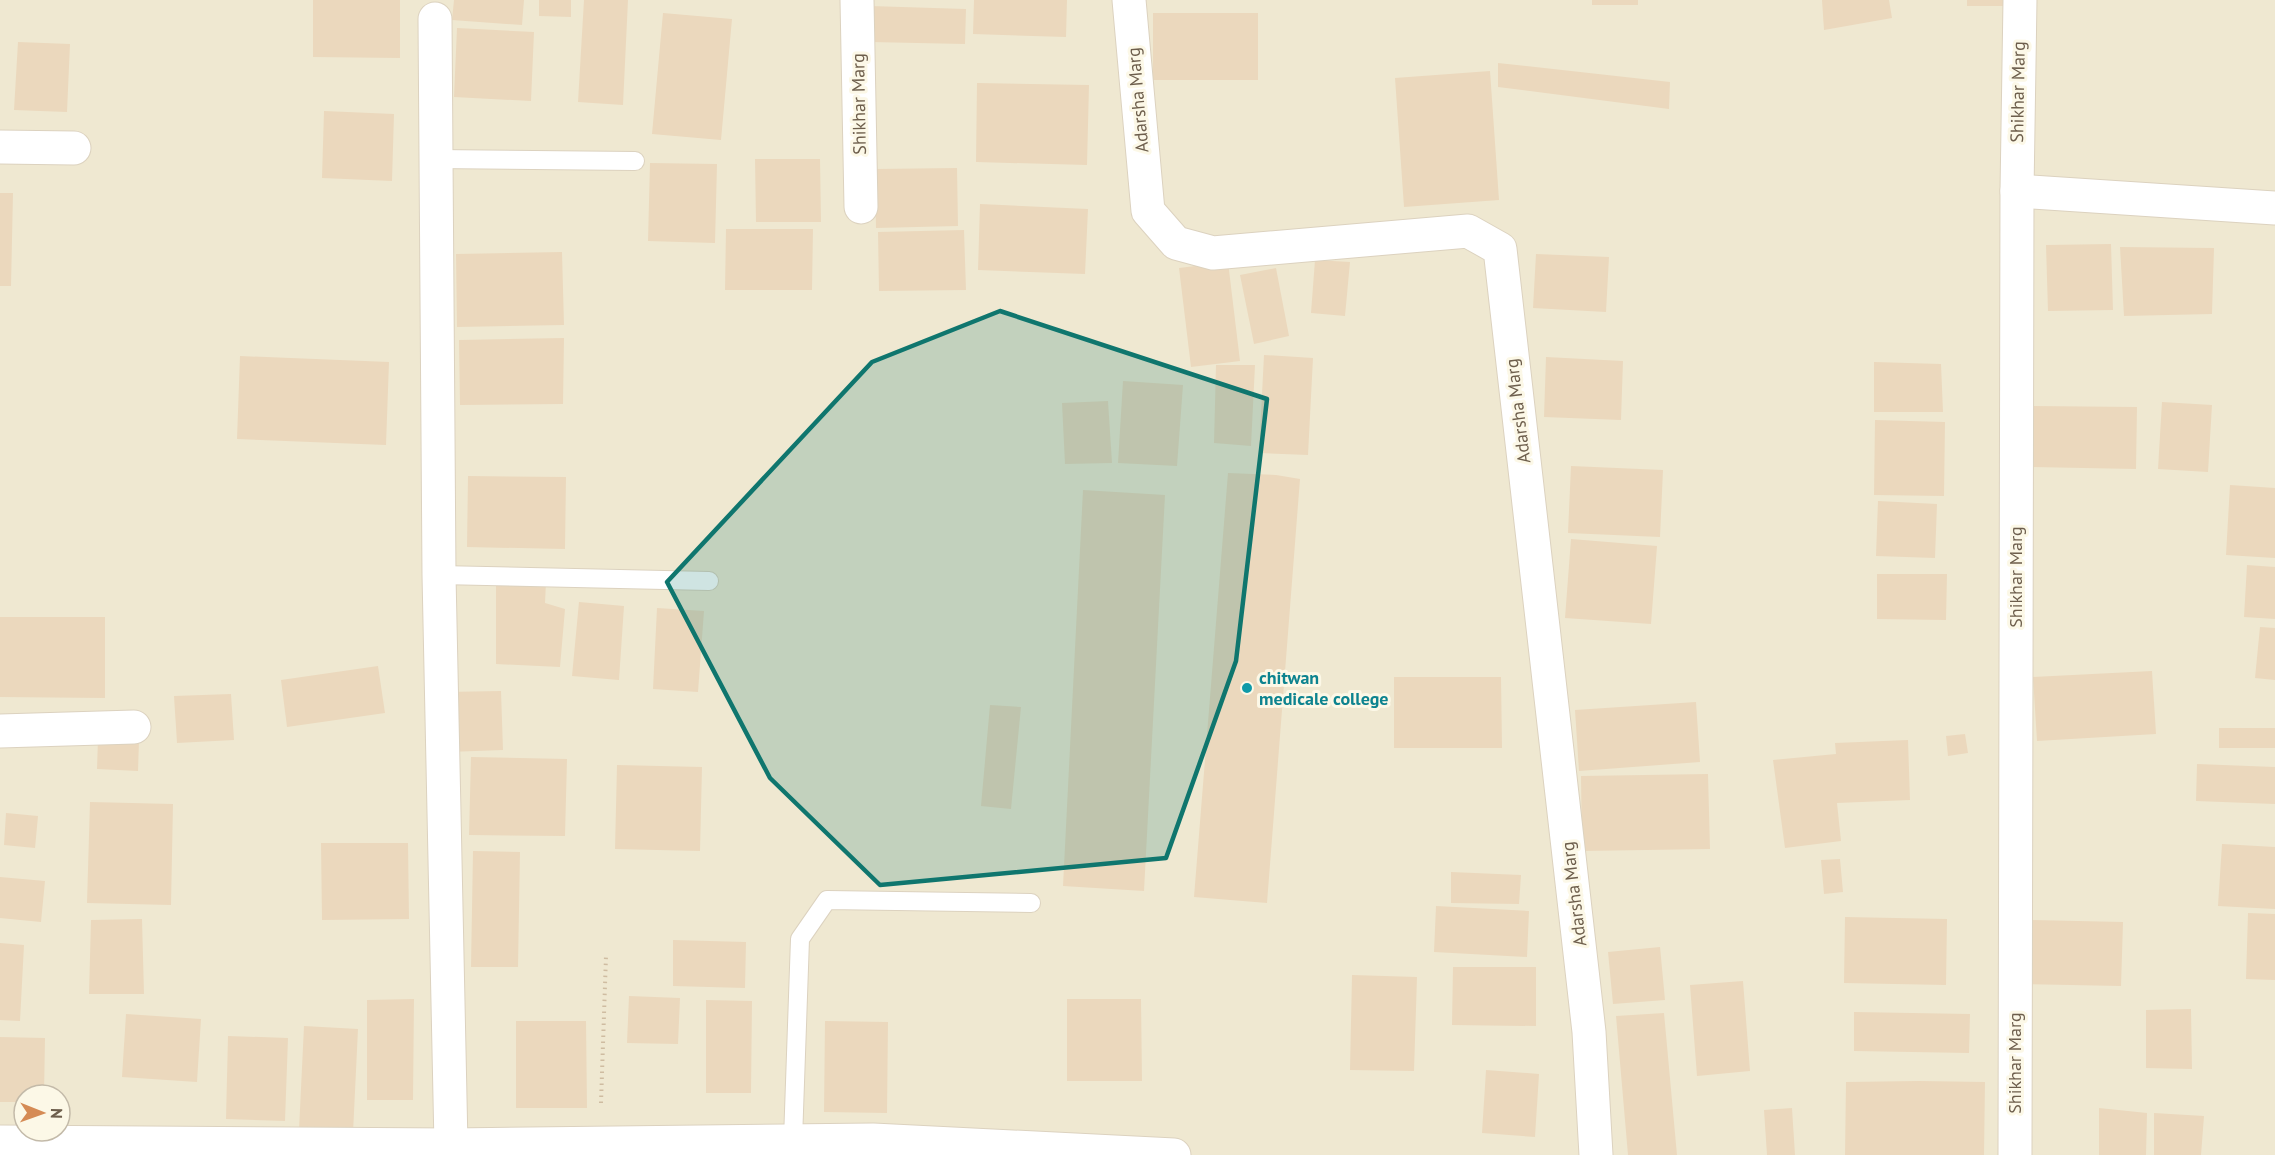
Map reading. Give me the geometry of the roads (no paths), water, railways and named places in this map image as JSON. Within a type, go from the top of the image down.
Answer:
[{"type":"street","name":"Shikhar Marg","points":[[857,0],[861,207]]},
{"type":"street","name":"Adarsha Marg","points":[[1129,0],[1148,210],[1176,243],[1213,253],[1468,231],[1500,249],[1589,1032],[1596,1155]]},
{"type":"street","name":"Shikhar Marg","points":[[2015,1155],[2017,191],[2020,0]]},
{"type":"street","points":[[435,19],[439,575],[451,1145]]},
{"type":"street","points":[[0,147],[74,148]]},
{"type":"street","points":[[2017,191],[2275,208]]},
{"type":"street","points":[[0,731],[134,727]]},
{"type":"street","points":[[0,1143],[451,1145],[793,1140],[873,1148],[1174,1155]]},
{"type":"lane","points":[[435,159],[635,161]]},
{"type":"lane","points":[[439,575],[709,581]]},
{"type":"lane","points":[[793,1140],[800,939],[827,900],[1031,903]]},
{"type":"place","name":"chitwan medicale college","points":[[1247,688]]}]
